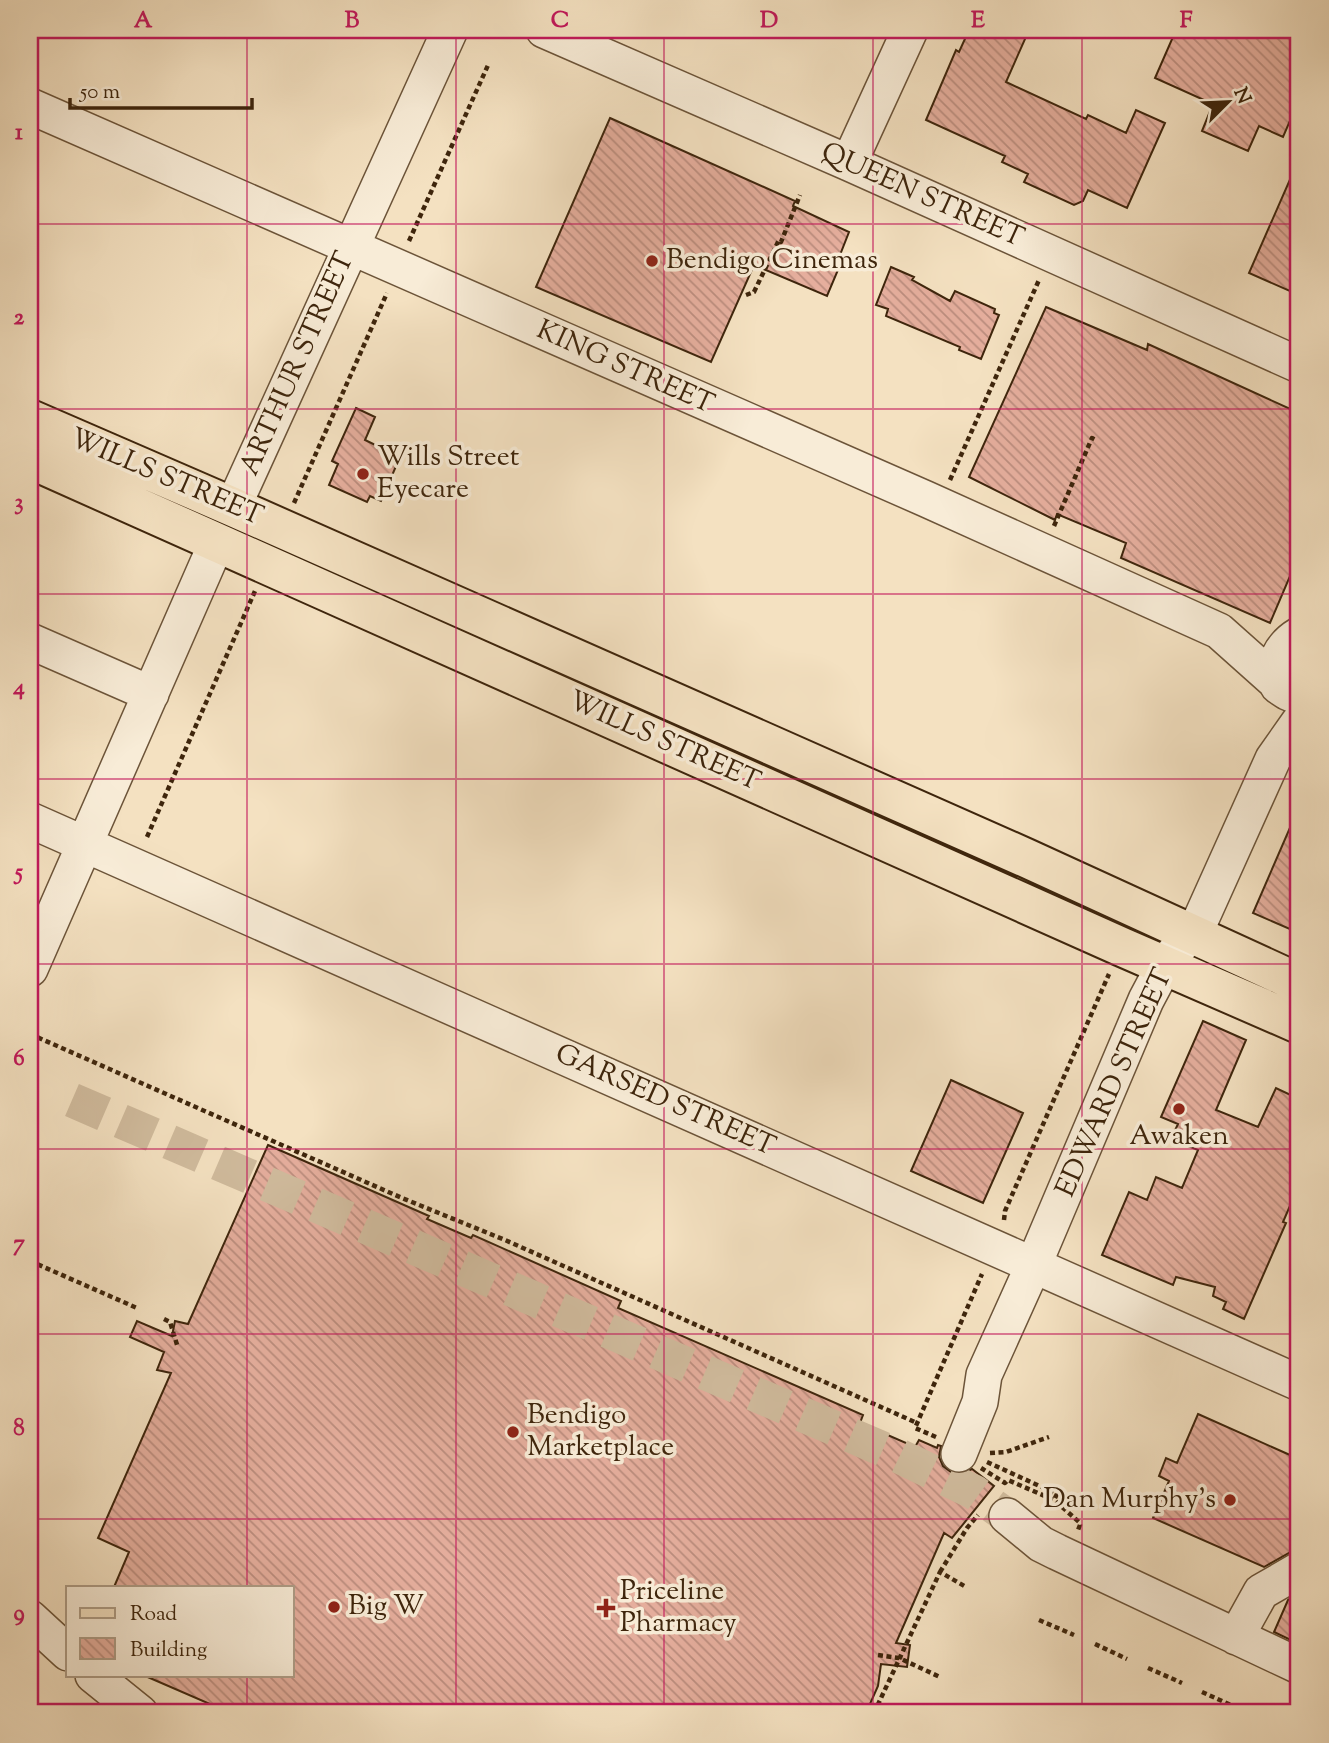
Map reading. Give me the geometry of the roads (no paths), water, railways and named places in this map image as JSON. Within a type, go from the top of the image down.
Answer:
[{"type":"main road","name":"WILLS STREET","points":[[30,419],[1293,980]]},
{"type":"main road","name":"WILLS STREET","points":[[30,459],[1285,1018]]},
{"type":"main road","name":"ARTHUR STREET","points":[[217,542],[233,507]]},
{"type":"main road","points":[[1285,1018],[1293,980]]},
{"type":"street","name":"ARTHUR STREET","points":[[233,507],[450,30]]},
{"type":"street","name":"QUEEN STREET","points":[[544,30],[849,163],[1299,365]]},
{"type":"street","points":[[849,163],[910,30]]},
{"type":"street","name":"KING STREET","points":[[30,106],[1219,631],[1284,688]]},
{"type":"street","name":"ARTHUR STREET","points":[[30,969],[217,542]]},
{"type":"street","name":"KING STREET","points":[[1219,631],[1298,636]]},
{"type":"street","name":"EDWARD STREET","points":[[1273,759],[1284,688],[1275,669],[1282,650],[1298,636]]},
{"type":"street","points":[[30,641],[151,694]]},
{"type":"street","name":"EDWARD STREET","points":[[958,1449],[980,1402],[984,1375],[1146,1000],[1164,966],[1191,933],[1208,905],[1273,759],[1299,722]]},
{"type":"street","name":"GARSED STREET","points":[[30,820],[1299,1383]]},
{"type":"street","points":[[998,1500],[1041,1544],[1299,1666]]},
{"type":"street","points":[[1236,1637],[1261,1592],[1299,1570]]},
{"type":"street","points":[[30,1618],[66,1651]]},
{"type":"street","points":[[94,1676],[140,1713]]},
{"type":"tunnel","points":[[72,1100],[899,1456],[974,1492],[1007,1516]]},
{"type":"railway","points":[[30,1706],[40,1713]]},
{"type":"place","name":"Bendigo Cinemas","points":[[652,261]]},
{"type":"place","name":"Wills Street Eyecare","points":[[363,474]]},
{"type":"place","name":"Awaken","points":[[1179,1109]]},
{"type":"place","name":"Bendigo Marketplace","points":[[513,1432]]},
{"type":"place","name":"Dan Murphy's","points":[[1230,1500]]},
{"type":"place","name":"Big W","points":[[334,1607]]},
{"type":"place","name":"Priceline Pharmacy","points":[[606,1608]]}]
